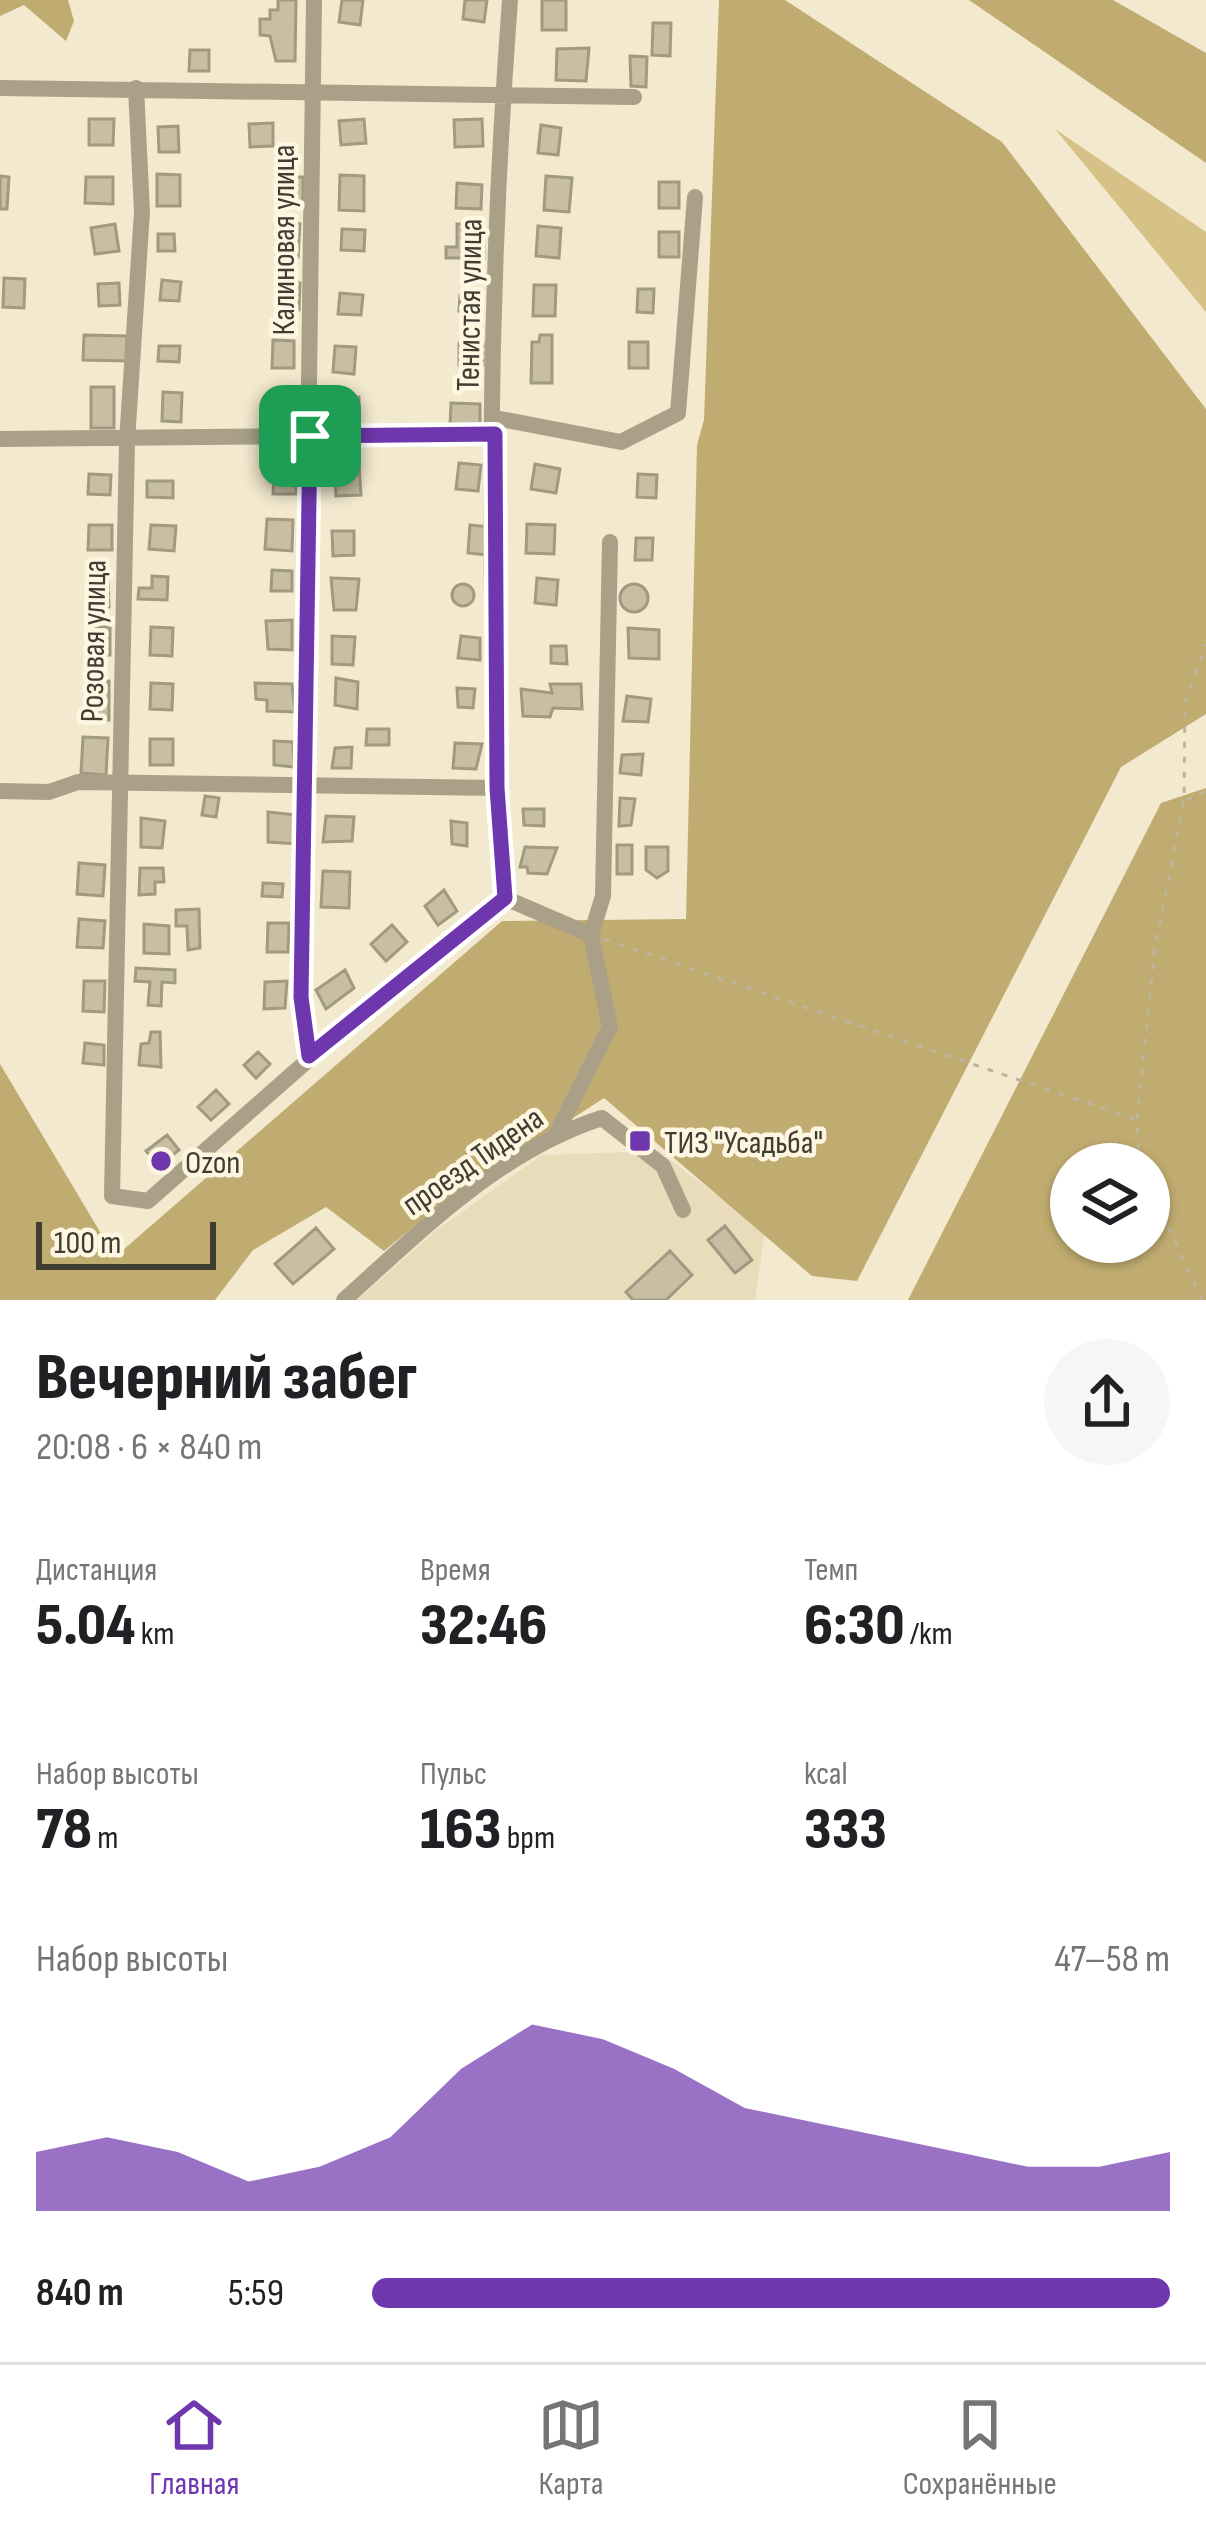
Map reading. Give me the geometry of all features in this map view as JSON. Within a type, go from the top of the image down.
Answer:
[{"type":"street","name":"Калиновая улица","points":[[309,1056],[301,997],[314,0]]},
{"type":"street","name":"Тенистая улица","points":[[505,898],[497,788],[495,426],[503,94],[510,0]]},
{"type":"street","points":[[0,88],[634,97]]},
{"type":"street","name":"Розовая улица","points":[[136,88],[142,212],[127,441],[112,1196],[148,1201],[309,1056]]},
{"type":"street","points":[[0,439],[127,441],[495,426],[621,442],[678,413],[695,197]]},
{"type":"street","points":[[557,1132],[610,1028],[592,935],[603,896],[610,542]]},
{"type":"street","points":[[0,791],[49,792],[78,782],[497,788]]},
{"type":"street","points":[[309,1056],[505,898],[592,935]]},
{"type":"street","name":"проезд Тидена","points":[[344,1300],[447,1207],[557,1132],[602,1118],[664,1166],[683,1210]]},
{"type":"path","points":[[1138,1143],[1155,948],[1184,800],[1184,702],[1206,644]]},
{"type":"path","points":[[1184,800],[1206,791]]},
{"type":"path","points":[[592,935],[1137,1120]]},
{"type":"path","points":[[1170,1231],[1202,1300]]},
{"type":"shaded area","points":[[0,0],[68,0],[74,21],[66,41],[24,5],[0,16]]},
{"type":"shaded area","points":[[719,0],[785,0],[1002,142],[1206,409],[1206,714],[1121,767],[857,1281],[812,1276],[604,1098],[443,1202],[384,1251],[326,1207],[253,1250],[215,1300],[0,1300],[0,1064],[115,1257],[502,921],[686,919],[697,445],[704,420]]},
{"type":"shaded area","points":[[969,0],[1113,0],[1206,53],[1206,163]]},
{"type":"shaded area","points":[[1055,129],[1206,232],[1206,312]]},
{"type":"shaded area","points":[[1206,788],[1206,1300],[908,1300],[1161,803]]},
{"type":"shaded area","points":[[658,1151],[765,1231],[755,1300],[357,1300],[438,1229],[542,1155]]},
{"type":"building","points":[[278,0],[296,0],[295,61],[276,61],[270,36],[260,35],[260,19],[270,19],[270,10],[278,10]]},
{"type":"building","points":[[342,0],[363,0],[360,25],[339,22]]},
{"type":"building","points":[[465,0],[487,0],[484,22],[463,19]]},
{"type":"building","points":[[542,0],[566,0],[566,30],[542,30]]},
{"type":"building","points":[[653,23],[671,23],[670,56],[652,55]]},
{"type":"building","points":[[589,48],[586,81],[556,80],[557,49]]},
{"type":"building","points":[[190,50],[209,50],[209,71],[189,71]]},
{"type":"building","points":[[630,56],[647,57],[646,87],[631,86]]},
{"type":"building","points":[[89,119],[114,119],[113,145],[89,145]]},
{"type":"building","points":[[364,119],[366,143],[341,145],[339,121]]},
{"type":"building","points":[[482,119],[483,146],[455,147],[454,120]]},
{"type":"building","points":[[273,123],[273,146],[250,147],[249,124]]},
{"type":"building","points":[[541,125],[561,128],[558,155],[538,153]]},
{"type":"building","points":[[178,126],[179,152],[159,152],[158,127]]},
{"type":"building","points":[[157,174],[180,175],[180,206],[157,206]]},
{"type":"building","points":[[340,175],[364,176],[364,211],[339,210]]},
{"type":"building","points":[[0,176],[9,177],[7,209],[0,209]]},
{"type":"building","points":[[546,176],[572,178],[569,212],[544,210]]},
{"type":"building","points":[[86,177],[113,177],[113,204],[85,203]]},
{"type":"building","points":[[283,177],[303,177],[303,208],[282,207]]},
{"type":"building","points":[[659,182],[679,182],[679,208],[659,208]]},
{"type":"building","points":[[457,183],[482,185],[481,209],[456,208]]},
{"type":"building","points":[[278,223],[300,224],[298,257],[276,256]]},
{"type":"building","points":[[115,224],[119,251],[95,254],[91,228]]},
{"type":"building","points":[[457,224],[484,224],[484,258],[446,258],[446,247],[457,247]]},
{"type":"building","points":[[538,226],[561,228],[559,258],[536,256]]},
{"type":"building","points":[[342,229],[365,230],[364,251],[341,250]]},
{"type":"building","points":[[659,232],[679,232],[679,257],[659,257]]},
{"type":"building","points":[[158,234],[174,234],[175,251],[158,251]]},
{"type":"building","points":[[4,278],[25,279],[24,308],[3,307]]},
{"type":"building","points":[[162,280],[181,282],[179,301],[160,300]]},
{"type":"building","points":[[279,282],[300,283],[299,310],[279,310]]},
{"type":"building","points":[[119,283],[120,305],[99,306],[98,284]]},
{"type":"building","points":[[534,285],[556,285],[555,316],[533,316]]},
{"type":"building","points":[[638,289],[654,289],[653,313],[637,312]]},
{"type":"building","points":[[340,293],[363,295],[361,315],[338,314]]},
{"type":"building","points":[[460,295],[480,297],[483,311],[459,311]]},
{"type":"building","points":[[84,335],[127,336],[126,361],[83,360]]},
{"type":"building","points":[[540,335],[552,335],[552,383],[531,383],[532,342],[539,342]]},
{"type":"building","points":[[273,340],[294,341],[294,368],[272,368]]},
{"type":"building","points":[[629,342],[648,342],[648,368],[629,368]]},
{"type":"building","points":[[459,343],[483,343],[483,365],[459,365]]},
{"type":"building","points":[[159,346],[180,346],[179,362],[158,361]]},
{"type":"building","points":[[335,346],[356,347],[354,374],[333,372]]},
{"type":"building","points":[[91,387],[114,387],[114,428],[91,428]]},
{"type":"building","points":[[163,392],[182,393],[181,422],[162,421]]},
{"type":"building","points":[[335,397],[359,397],[359,423],[335,423]]},
{"type":"building","points":[[278,400],[295,400],[294,418],[277,417]]},
{"type":"building","points":[[451,403],[480,404],[480,426],[450,425]]},
{"type":"building","points":[[459,463],[481,465],[478,491],[456,489]]},
{"type":"building","points":[[359,464],[361,495],[336,496],[334,465]]},
{"type":"building","points":[[535,464],[560,469],[556,493],[531,489]]},
{"type":"building","points":[[265,470],[296,470],[296,494],[273,494],[274,477],[265,476]]},
{"type":"building","points":[[89,474],[111,475],[110,495],[88,494]]},
{"type":"building","points":[[638,474],[657,475],[656,498],[637,497]]},
{"type":"building","points":[[147,481],[173,481],[173,498],[147,497]]},
{"type":"building","points":[[267,519],[293,520],[292,551],[265,549]]},
{"type":"building","points":[[527,524],[555,525],[554,554],[526,553]]},
{"type":"building","points":[[89,525],[112,525],[112,550],[88,550]]},
{"type":"building","points":[[151,525],[176,526],[174,551],[149,549]]},
{"type":"building","points":[[470,525],[490,527],[488,555],[468,553]]},
{"type":"building","points":[[332,531],[354,531],[354,555],[333,556]]},
{"type":"building","points":[[636,538],[653,538],[652,560],[635,560]]},
{"type":"building","points":[[272,570],[292,571],[292,591],[271,591]]},
{"type":"building","points":[[108,574],[109,607],[88,607],[87,575]]},
{"type":"building","points":[[152,576],[168,577],[167,600],[138,599],[139,588],[152,588]]},
{"type":"building","points":[[331,578],[359,579],[356,610],[334,610]]},
{"type":"building","points":[[537,578],[558,580],[556,605],[535,603]]},
{"type":"building","points":[[463,584],[474,595],[463,606],[452,595]]},
{"type":"building","points":[[634,584],[644,588],[648,598],[644,608],[634,612],[624,608],[620,598],[624,588]]},
{"type":"building","points":[[292,620],[292,650],[268,649],[266,621]]},
{"type":"building","points":[[88,627],[110,627],[110,655],[88,655]]},
{"type":"building","points":[[151,627],[173,628],[172,656],[150,655]]},
{"type":"building","points":[[628,628],[659,630],[659,659],[629,658]]},
{"type":"building","points":[[332,636],[355,637],[353,665],[332,664]]},
{"type":"building","points":[[461,636],[480,638],[480,660],[458,658]]},
{"type":"building","points":[[551,646],[566,646],[567,664],[551,663]]},
{"type":"building","points":[[336,678],[358,682],[357,709],[335,705]]},
{"type":"building","points":[[87,681],[109,681],[109,720],[88,720]]},
{"type":"building","points":[[151,683],[173,684],[172,710],[150,709]]},
{"type":"building","points":[[255,683],[292,684],[295,712],[267,711],[267,700],[256,699]]},
{"type":"building","points":[[550,684],[581,684],[582,709],[553,708],[550,717],[523,716],[521,689],[552,693]]},
{"type":"building","points":[[457,688],[475,689],[473,708],[458,707]]},
{"type":"building","points":[[627,696],[651,699],[648,722],[623,721]]},
{"type":"building","points":[[367,729],[389,729],[389,745],[366,745]]},
{"type":"building","points":[[83,737],[108,738],[106,775],[81,773]]},
{"type":"building","points":[[150,739],[173,739],[173,765],[150,765]]},
{"type":"building","points":[[274,741],[293,742],[294,767],[274,765]]},
{"type":"building","points":[[455,743],[482,744],[476,769],[453,768]]},
{"type":"building","points":[[352,747],[351,768],[332,768],[335,748]]},
{"type":"building","points":[[643,754],[641,775],[620,773],[622,755]]},
{"type":"building","points":[[205,796],[219,798],[216,817],[202,815]]},
{"type":"building","points":[[620,798],[635,799],[631,825],[619,826]]},
{"type":"building","points":[[523,809],[544,809],[544,826],[524,825]]},
{"type":"building","points":[[268,812],[297,815],[298,844],[268,842]]},
{"type":"building","points":[[326,816],[354,817],[352,841],[323,842]]},
{"type":"building","points":[[141,818],[165,821],[162,848],[141,847]]},
{"type":"building","points":[[451,821],[467,823],[467,846],[452,844]]},
{"type":"building","points":[[617,845],[632,845],[632,874],[617,874]]},
{"type":"building","points":[[525,847],[557,848],[547,874],[528,873],[527,867],[520,867]]},
{"type":"building","points":[[646,847],[668,847],[668,871],[657,878],[646,870]]},
{"type":"building","points":[[79,863],[105,865],[103,896],[77,894]]},
{"type":"building","points":[[140,868],[163,868],[164,882],[155,882],[155,894],[139,895]]},
{"type":"building","points":[[323,871],[350,872],[349,908],[321,907]]},
{"type":"building","points":[[263,883],[283,884],[282,897],[262,896]]},
{"type":"building","points":[[444,890],[457,911],[438,925],[425,906]]},
{"type":"building","points":[[199,909],[200,948],[188,950],[187,926],[176,926],[176,910]]},
{"type":"building","points":[[79,919],[105,921],[103,948],[77,947]]},
{"type":"building","points":[[268,923],[289,923],[288,952],[267,952]]},
{"type":"building","points":[[144,924],[169,926],[169,954],[144,953]]},
{"type":"building","points":[[392,925],[407,942],[386,961],[371,944]]},
{"type":"building","points":[[136,968],[175,970],[175,983],[162,982],[161,1006],[148,1005],[150,982],[135,981]]},
{"type":"building","points":[[345,970],[354,988],[326,1009],[316,990]]},
{"type":"building","points":[[84,981],[105,981],[104,1012],[83,1011]]},
{"type":"building","points":[[287,981],[285,1008],[264,1009],[265,982]]},
{"type":"building","points":[[151,1032],[160,1032],[161,1067],[139,1065],[141,1044],[149,1043]]},
{"type":"building","points":[[85,1043],[104,1045],[104,1065],[83,1063]]},
{"type":"building","points":[[258,1052],[270,1064],[256,1078],[244,1065]]},
{"type":"building","points":[[216,1090],[229,1104],[211,1120],[198,1107]]},
{"type":"building","points":[[167,1135],[179,1150],[159,1166],[146,1151]]},
{"type":"building","points":[[725,1226],[752,1260],[735,1273],[708,1240]]},
{"type":"building","points":[[316,1228],[334,1249],[293,1284],[275,1264]]},
{"type":"building","points":[[670,1251],[692,1275],[666,1300],[633,1300],[626,1292]]},
{"type":"place","name":"ТИЗ \"Усадьба\"","points":[[640,1141]]},
{"type":"place","name":"Ozon","points":[[161,1161]]},
{"type":"route","points":[[495,434],[497,788],[505,898],[406,973],[359,1020],[309,1056],[301,997],[310,436],[495,434]]}]
